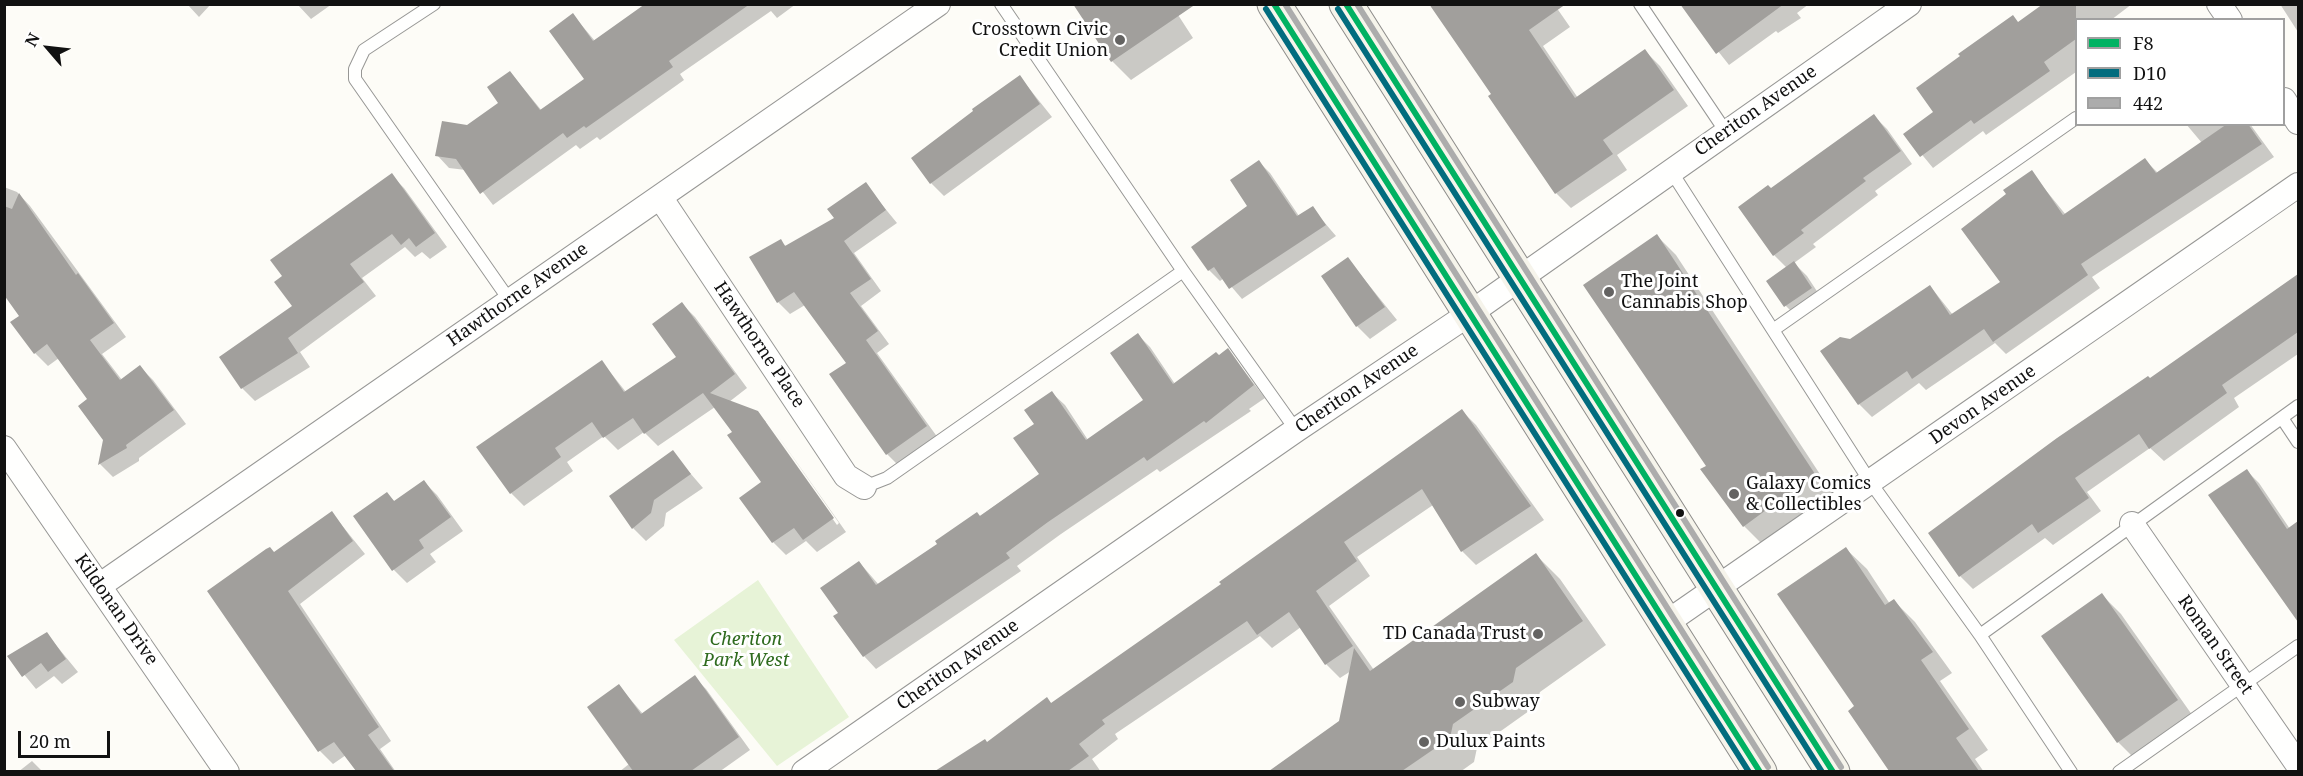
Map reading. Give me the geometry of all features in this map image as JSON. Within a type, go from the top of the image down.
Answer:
[{"type":"main road","points":[[1274,4],[1760,771]]},
{"type":"main road","points":[[1347,4],[1833,771]]},
{"type":"street","name":"Hawthorne Avenue","points":[[99,586],[938,4]]},
{"type":"street","name":"Cheriton Avenue","points":[[804,771],[1296,430],[1469,314],[1910,4]]},
{"type":"street","points":[[2285,102],[2298,122]]},
{"type":"street","name":"Devon Avenue","points":[[1666,623],[2298,185]]},
{"type":"street","name":"Hawthorne Place","points":[[660,197],[846,476],[864,488]]},
{"type":"street","name":"Kildonan Drive","points":[[4,448],[227,771]]},
{"type":"street","name":"Roman Street","points":[[2132,524],[2298,765]]},
{"type":"lane","points":[[434,4],[364,50],[355,69],[355,79],[510,301]]},
{"type":"lane","points":[[1001,4],[1183,271],[1296,430]]},
{"type":"lane","points":[[1640,4],[1726,132]]},
{"type":"lane","points":[[1773,330],[2075,119]]},
{"type":"lane","points":[[1671,171],[1870,483],[1980,635],[2071,771]]},
{"type":"lane","points":[[864,488],[887,478],[1183,271]]},
{"type":"lane","points":[[1980,635],[2298,406]]},
{"type":"lane","points":[[2282,418],[2298,442]]},
{"type":"lane","points":[[2119,771],[2298,646]]},
{"type":"green space","name":"Cheriton Park West","points":[[758,580],[849,717],[777,766],[674,640]]},
{"type":"building","points":[[645,4],[750,4],[669,61],[673,67],[586,128],[584,126],[567,138],[563,133],[480,194],[456,159],[435,156],[442,121],[467,125],[498,103],[487,87],[510,71],[540,110],[584,79],[549,31],[573,13],[593,41]]},
{"type":"building","name":"Crosstown Civic Credit Union","points":[[1073,4],[1196,4],[1111,62]]},
{"type":"building","points":[[1429,4],[1566,4],[1529,30],[1575,98],[1645,49],[1674,90],[1603,140],[1613,154],[1555,194],[1488,96],[1491,94]]},
{"type":"building","points":[[1680,4],[1784,4],[1716,54]]},
{"type":"building","points":[[2043,4],[2076,4],[2075,40],[2044,62],[2050,71],[1974,124],[1971,120],[1920,157],[1903,134],[1933,112],[1916,88],[1960,56],[1958,54],[2013,15],[2018,22]]},
{"type":"building","points":[[1020,75],[1040,104],[930,184],[911,158],[973,111],[972,109]]},
{"type":"building","points":[[1874,114],[1901,151],[1863,178],[1866,181],[1801,230],[1804,233],[1773,256],[1738,207],[1768,185],[1771,188]]},
{"type":"building","points":[[2224,126],[2249,126],[2262,144],[2081,264],[2088,275],[1993,342],[1984,329],[1912,379],[1907,371],[1858,405],[1820,351],[1840,337],[1850,339],[1930,285],[1950,315],[2000,282],[1961,229],[2006,194],[2003,190],[2032,170],[2063,215],[2145,158],[2156,173]]},
{"type":"building","points":[[1259,160],[1297,216],[1313,206],[1326,225],[1229,289],[1214,267],[1208,271],[1191,247],[1247,206],[1230,180]]},
{"type":"building","points":[[392,173],[435,233],[416,247],[409,238],[401,245],[392,234],[350,264],[364,282],[288,338],[298,353],[241,389],[219,357],[292,306],[274,282],[282,276],[270,260]]},
{"type":"building","points":[[866,182],[886,210],[844,241],[871,279],[850,293],[878,331],[866,340],[927,426],[886,455],[829,374],[846,363],[794,292],[777,303],[749,257],[781,239],[785,246],[834,218],[827,209]]},
{"type":"building","points":[[19,193],[76,275],[78,273],[114,323],[90,340],[120,380],[140,365],[174,410],[126,445],[127,448],[98,465],[103,440],[78,406],[87,399],[47,344],[34,354],[10,322],[19,316],[4,295],[4,206],[12,209]]},
{"type":"building","points":[[1657,234],[1815,474],[1743,527],[1700,469],[1706,466],[1583,285]]},
{"type":"building","points":[[1348,257],[1385,307],[1356,327],[1321,276]]},
{"type":"building","points":[[1794,261],[1812,288],[1784,307],[1766,281]]},
{"type":"building","points":[[2298,274],[2298,332],[2222,385],[2227,393],[2149,449],[2139,434],[2075,478],[2089,498],[2038,533],[2032,524],[1959,577],[1928,533],[2057,438],[2148,376],[2150,378]]},
{"type":"building","points":[[682,302],[735,374],[710,393],[758,411],[834,518],[803,540],[794,528],[772,543],[739,498],[761,482],[727,435],[732,432],[703,393],[644,434],[633,418],[603,438],[592,422],[555,448],[561,457],[510,494],[476,447],[602,360],[624,392],[676,357],[652,324]]},
{"type":"building","points":[[1138,333],[1173,384],[1216,352],[1219,355],[1228,348],[1254,385],[1206,423],[1204,421],[1147,461],[1144,457],[1048,522],[1006,553],[1010,558],[863,657],[833,616],[838,613],[820,588],[859,561],[876,585],[937,544],[935,541],[977,512],[980,516],[1039,474],[1013,438],[1034,424],[1024,410],[1052,391],[1086,440],[1143,400],[1110,353]]},
{"type":"building","points":[[1462,409],[1531,506],[1461,552],[1422,489],[1344,542],[1357,561],[1316,591],[1353,646],[1325,665],[1289,612],[1257,635],[1247,621],[1102,720],[1105,724],[1079,744],[1089,756],[1068,771],[935,771],[985,739],[987,742],[1047,697],[1051,703],[1221,584],[1219,582]]},
{"type":"building","points":[[673,450],[691,474],[654,500],[651,513],[632,529],[609,496]]},
{"type":"building","points":[[2247,469],[2287,529],[2298,521],[2298,622],[2208,495]]},
{"type":"building","points":[[424,480],[451,517],[419,540],[424,548],[392,571],[353,516],[387,492],[394,501]]},
{"type":"building","points":[[332,511],[353,541],[288,591],[379,727],[368,735],[394,771],[356,771],[334,742],[318,752],[207,591],[266,549],[270,547],[274,552]]},
{"type":"building","points":[[1846,547],[1885,605],[1894,599],[1933,652],[1921,660],[1969,729],[1956,738],[1979,771],[1889,771],[1848,711],[1854,706],[1777,594]]},
{"type":"building","points":[[1536,553],[1583,621],[1516,668],[1513,682],[1453,724],[1450,738],[1402,771],[1269,771],[1339,721],[1354,648],[1370,671]]},
{"type":"building","points":[[2102,593],[2178,700],[2117,743],[2041,636]]},
{"type":"building","points":[[47,632],[66,659],[48,672],[41,663],[22,677],[7,656]]},
{"type":"building","points":[[695,675],[739,737],[691,771],[633,771],[587,707],[619,684],[641,714]]},
{"type":"transit line","name":"F8","points":[[1274,4],[1760,772]]},
{"type":"transit line","name":"442","points":[[1285,4],[1768,767]]},
{"type":"transit line","name":"F8","points":[[1346,4],[1833,772]]},
{"type":"transit line","name":"442","points":[[1357,4],[1841,767]]},
{"type":"transit line","name":"D10","points":[[1266,9],[1749,772]]},
{"type":"transit line","name":"D10","points":[[1338,9],[1822,772]]},
{"type":"place","name":"Crosstown Civic Credit Union","points":[[1120,40]]},
{"type":"place","name":"The Joint Cannabis Shop","points":[[1609,292]]},
{"type":"place","name":"Galaxy Comics & Collectibles","points":[[1734,494]]},
{"type":"place","name":"TD Canada Trust","points":[[1538,634]]},
{"type":"place","name":"Subway","points":[[1460,702]]},
{"type":"place","name":"Dulux Paints","points":[[1424,742]]}]
